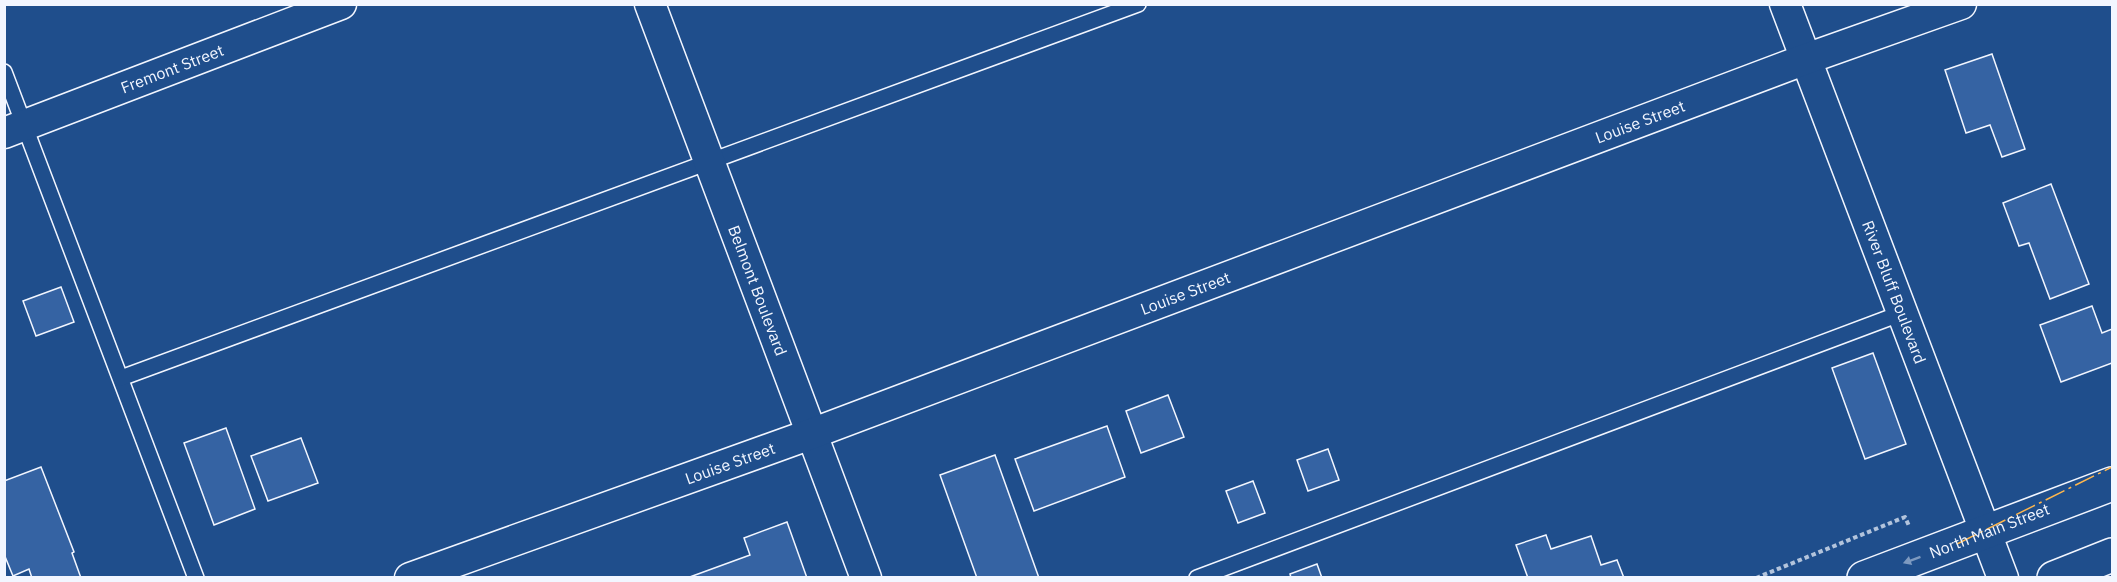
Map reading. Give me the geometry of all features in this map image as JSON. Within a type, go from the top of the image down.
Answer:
[{"type":"main road","name":"North Main Street","points":[[1864,578],[2112,484]]},
{"type":"main road","points":[[2054,578],[2112,555]]},
{"type":"street","name":"Fremont Street","points":[[15,130],[342,4]]},
{"type":"street","name":"Belmont Boulevard","points":[[650,4],[866,578]]},
{"type":"street","name":"River Bluff Boulevard","points":[[1785,4],[2003,578]]},
{"type":"street","name":"Louise Street","points":[[410,578],[811,434],[1806,59],[1961,4]]},
{"type":"lane","points":[[121,378],[1138,4]]},
{"type":"lane","points":[[4,72],[15,130],[121,378],[196,578]]},
{"type":"lane","points":[[1197,578],[1902,314]]},
{"type":"path","points":[[1756,578],[1905,517],[1912,531]]},
{"type":"building","points":[[1992,54],[2025,149],[2002,157],[1990,125],[1966,133],[1945,70]]},
{"type":"building","points":[[2051,184],[2089,284],[2050,299],[2029,243],[2019,246],[2003,203]]},
{"type":"building","points":[[61,287],[74,322],[36,336],[23,301]]},
{"type":"building","points":[[2092,306],[2102,333],[2112,329],[2112,363],[2061,382],[2040,325]]},
{"type":"building","points":[[1873,353],[1906,444],[1865,459],[1832,368]]},
{"type":"building","points":[[1168,395],[1184,437],[1141,453],[1126,411]]},
{"type":"building","points":[[1107,426],[1125,477],[1034,511],[1015,459]]},
{"type":"building","points":[[226,428],[255,509],[214,525],[184,443]]},
{"type":"building","points":[[301,438],[318,483],[268,501],[251,456]]},
{"type":"building","points":[[1328,449],[1339,480],[1308,491],[1297,460]]},
{"type":"building","points":[[995,455],[1039,578],[977,578],[940,475]]},
{"type":"building","points":[[41,467],[74,552],[72,553],[81,578],[32,578],[29,569],[13,576],[4,554],[4,481]]},
{"type":"building","points":[[1253,481],[1265,513],[1238,523],[1226,491]]},
{"type":"building","points":[[787,522],[807,578],[687,578],[750,555],[744,538]]},
{"type":"building","points":[[1546,535],[1551,549],[1591,536],[1601,565],[1617,560],[1624,578],[1528,578],[1516,545]]},
{"type":"building","points":[[1317,564],[1322,578],[1291,578],[1290,574]]},
{"type":"power","points":[[1957,544],[2112,467]]}]
